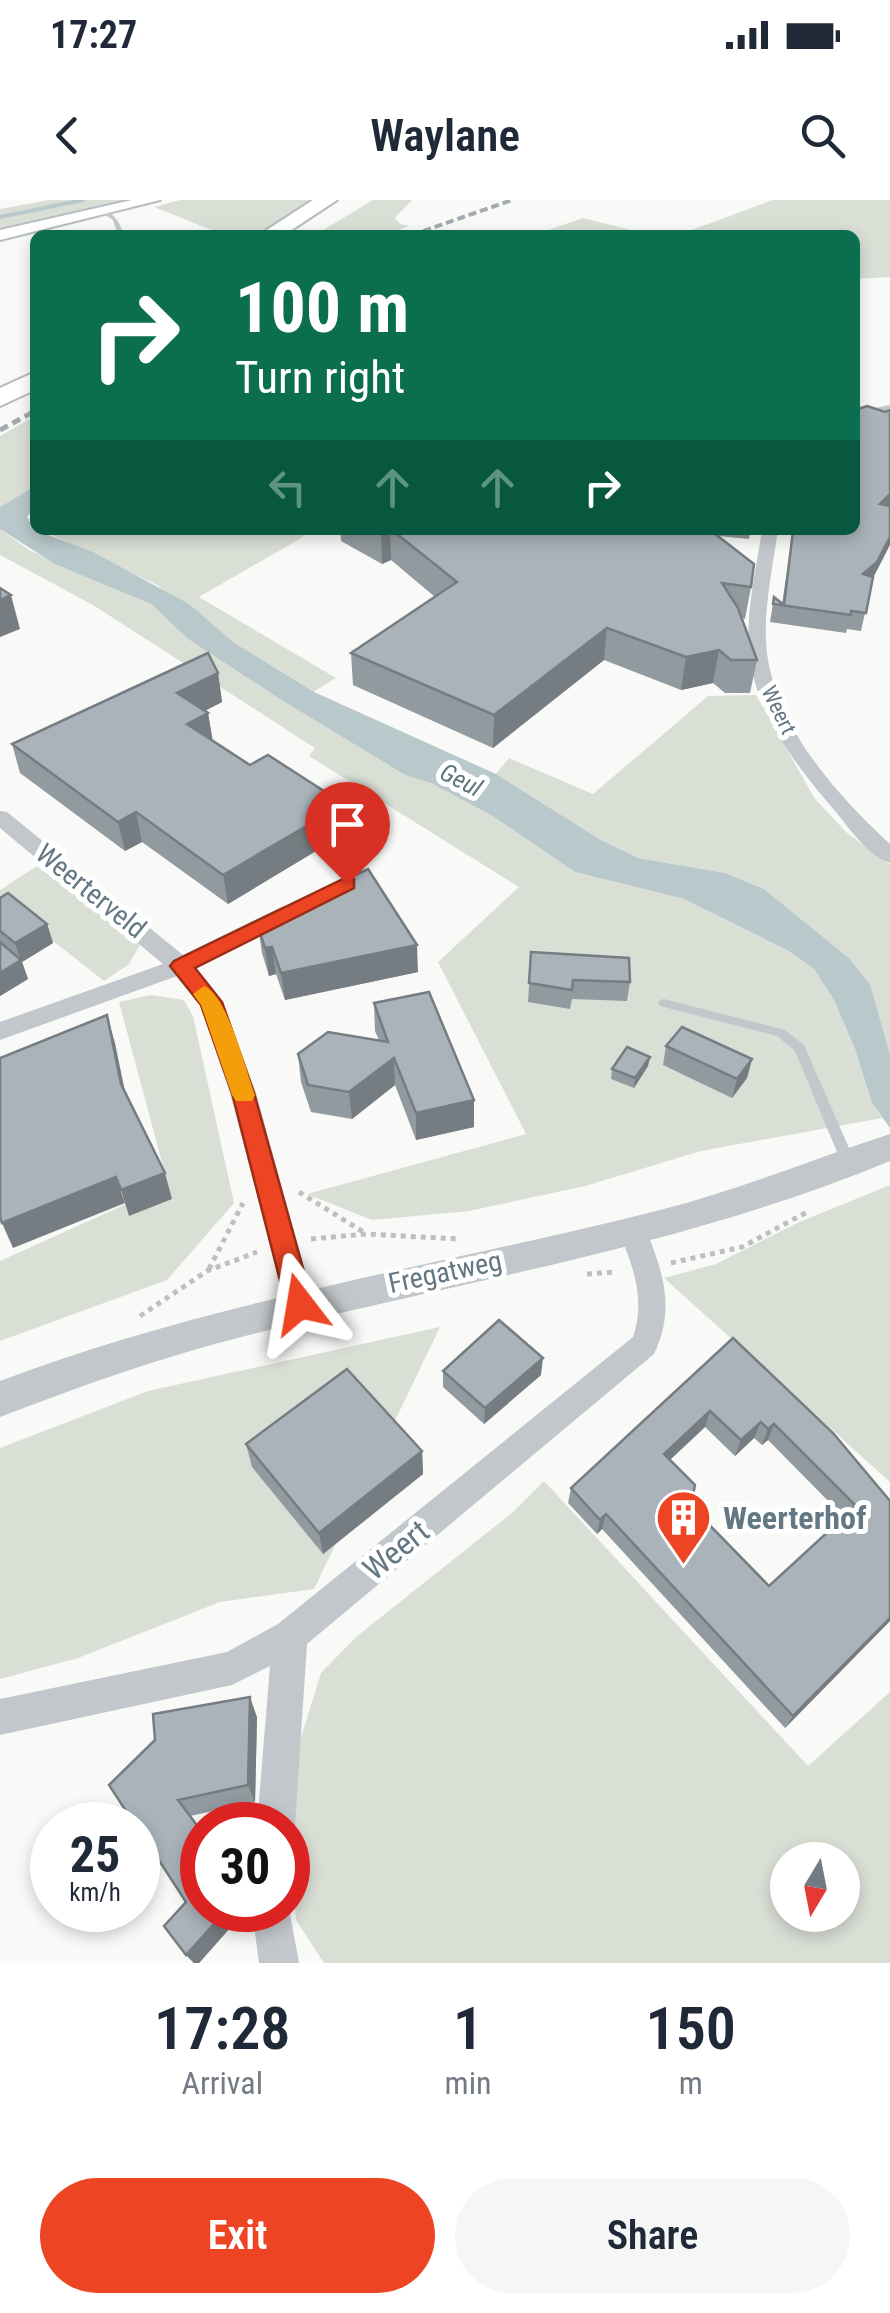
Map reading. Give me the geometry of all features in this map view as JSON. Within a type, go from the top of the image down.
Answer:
[{"type":"highway","points":[[281,230],[334,205]]},
{"type":"highway","points":[[306,230],[334,205]]},
{"type":"highway","points":[[0,382],[30,367]]},
{"type":"highway","points":[[0,398],[30,383]]},
{"type":"main road","points":[[0,234],[152,200]]},
{"type":"street","points":[[860,415],[890,408]]},
{"type":"street","name":"Weert","points":[[770,535],[758,659],[768,693],[810,770],[862,831],[890,856]]},
{"type":"street","name":"Weerterveld","points":[[0,817],[181,966],[211,1002],[243,1093],[300,1304]]},
{"type":"street","points":[[181,966],[314,900]]},
{"type":"street","name":"Weerterveld","points":[[0,1031],[181,966]]},
{"type":"street","name":"Fregatweg","points":[[0,1399],[162,1341],[300,1304],[633,1232],[749,1200],[890,1147]]},
{"type":"street","name":"Weert","points":[[0,1717],[232,1668],[290,1636],[644,1344],[656,1309],[647,1268],[633,1232]]},
{"type":"street","points":[[278,1802],[290,1636]]},
{"type":"street","points":[[274,1932],[279,1963]]},
{"type":"lane","points":[[102,212],[115,219],[119,230]]},
{"type":"lane","points":[[664,1003],[781,1033],[800,1048],[848,1164]]},
{"type":"path","points":[[183,1288],[208,1271],[262,1163],[321,1209],[366,1234],[430,1238]]},
{"type":"path","points":[[647,1268],[742,1246],[819,1206]]},
{"type":"shaded area","points":[[49,200],[130,200],[0,229],[0,209]]},
{"type":"shaded area","points":[[181,200],[321,200],[267,230],[212,230],[154,207]]},
{"type":"shaded area","points":[[373,200],[412,200],[395,218],[409,226],[399,230],[323,230]]},
{"type":"shaded area","points":[[773,200],[890,200],[890,277],[860,279],[860,230],[692,230]]},
{"type":"shaded area","points":[[583,218],[631,230],[548,230]]},
{"type":"shaded area","points":[[30,419],[30,489],[0,507],[0,436]]},
{"type":"shaded area","points":[[0,529],[29,550],[151,604],[188,639],[283,701],[405,775],[433,784],[494,817],[575,872],[684,899],[789,951],[814,969],[834,1000],[872,1103],[882,1118],[701,1151],[585,1186],[469,1211],[372,1220],[307,1194],[526,1134],[438,962],[519,887],[309,756],[315,748],[93,605],[0,555]]},
{"type":"shaded area","points":[[52,535],[304,535],[199,597],[336,678],[313,692],[233,642],[157,585]]},
{"type":"shaded area","points":[[756,695],[815,799],[846,832],[890,865],[890,1054],[870,984],[849,958],[764,889],[725,873],[638,858],[601,840],[496,774],[509,758],[593,794],[708,696]]},
{"type":"shaded area","points":[[37,866],[140,945],[129,964],[104,981],[0,899],[0,890]]},
{"type":"shaded area","points":[[151,995],[184,1000],[193,1016],[234,1203],[167,1280],[0,1341],[0,1261],[168,1185],[119,1002]]},
{"type":"shaded area","points":[[890,1185],[890,1482],[664,1278],[716,1264],[797,1223]]},
{"type":"shaded area","points":[[440,1327],[314,1589],[220,1602],[78,1658],[0,1679],[0,1448],[148,1391]]},
{"type":"shaded area","points":[[544,1481],[808,1766],[890,1692],[890,1963],[324,1963],[304,1932],[310,1932],[310,1802],[292,1802],[298,1747],[321,1673],[356,1637],[513,1512]]},
{"type":"water","name":"Geul","points":[[30,489],[30,535],[48,535],[93,552],[189,604],[233,642],[314,692],[496,774],[601,840],[638,858],[725,873],[764,889],[849,958],[870,984],[890,1054],[890,1128],[872,1103],[834,1000],[814,969],[789,951],[684,899],[575,872],[494,817],[433,784],[405,775],[283,701],[188,639],[151,604],[55,564],[0,529],[0,507]]},
{"type":"building","points":[[860,408],[890,410],[890,494],[880,504],[890,506],[890,537],[877,562],[863,574],[873,577],[866,613],[851,611],[851,615],[773,604],[774,597],[784,605],[793,535],[860,535]]},
{"type":"building","points":[[398,535],[716,535],[754,564],[751,587],[722,583],[738,608],[757,660],[731,660],[719,650],[686,657],[607,628],[494,715],[351,653],[457,582]]},
{"type":"building","points":[[0,588],[11,595],[0,600]]},
{"type":"building","points":[[208,653],[218,673],[177,693],[208,713],[187,724],[250,765],[268,755],[344,804],[223,875],[136,812],[118,822],[12,744]]},
{"type":"building","points":[[368,869],[417,945],[281,973],[272,947],[265,948],[258,926],[265,924],[263,918]]},
{"type":"building","points":[[8,893],[47,924],[15,943],[0,931],[0,898]]},
{"type":"building","points":[[0,942],[21,960],[0,973]]},
{"type":"building","points":[[531,952],[629,958],[630,982],[573,980],[572,990],[529,983]]},
{"type":"building","points":[[429,992],[474,1100],[416,1113],[394,1058],[349,1092],[308,1085],[298,1054],[328,1032],[388,1042],[374,1003]]},
{"type":"building","points":[[107,1015],[121,1084],[165,1173],[121,1190],[116,1177],[2,1223],[0,1058]]},
{"type":"building","points":[[682,1027],[752,1059],[737,1079],[666,1046]]},
{"type":"building","points":[[627,1047],[650,1057],[635,1078],[612,1069]]},
{"type":"building","points":[[499,1320],[543,1358],[485,1408],[443,1371]]},
{"type":"building","name":"Weerterhof","points":[[733,1338],[833,1433],[890,1501],[890,1618],[793,1716],[606,1514],[600,1520],[571,1488]],"holes":[[[710,1411],[741,1440],[761,1422],[768,1429],[774,1424],[856,1506],[769,1586],[691,1506],[695,1485],[664,1454]]]},
{"type":"building","points":[[347,1369],[422,1451],[319,1533],[246,1444]]},
{"type":"building","points":[[250,1697],[248,1785],[178,1800],[180,1893],[160,1862],[160,1802],[120,1802],[109,1785],[155,1740],[153,1714]]},
{"type":"building","points":[[180,1909],[180,1932],[207,1932],[186,1955],[164,1926]]},
{"type":"waterway","points":[[0,217],[83,200]]},
{"type":"railway","points":[[426,230],[512,200]]},
{"type":"railway","points":[[0,430],[30,414]]},
{"type":"slow traffic","points":[[204,994],[211,1002],[244,1095]]},
{"type":"place","name":"Weerterhof","points":[[684,1567]]},
{"type":"route","points":[[300,1304],[243,1093],[211,1002],[181,966],[347,884]]}]
